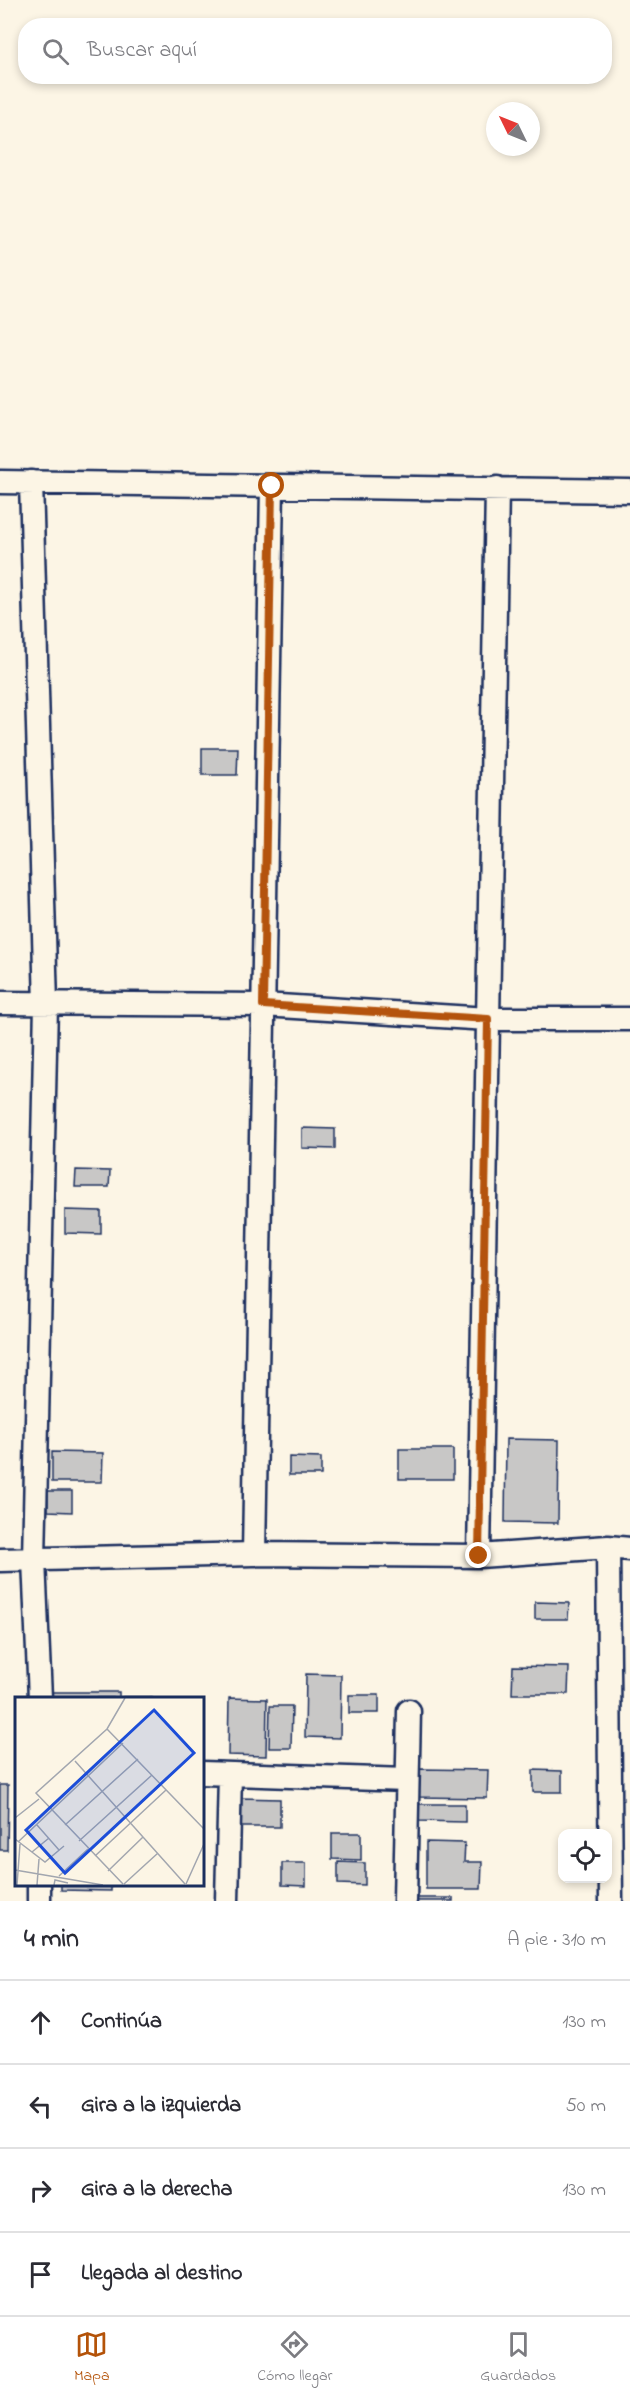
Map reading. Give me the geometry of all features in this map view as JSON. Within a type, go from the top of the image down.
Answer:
[{"type":"street","points":[[0,482],[630,491]]},
{"type":"street","points":[[31,482],[46,1004],[34,1560],[40,1697]]},
{"type":"street","points":[[254,1554],[272,486]]},
{"type":"street","points":[[479,1556],[497,488]]},
{"type":"street","points":[[0,1003],[263,1005],[488,1019],[630,1019]]},
{"type":"street","points":[[0,1560],[254,1554],[479,1556],[619,1548],[611,1901]]},
{"type":"street","points":[[405,1901],[409,1710]]},
{"type":"street","points":[[204,1773],[406,1780]]},
{"type":"street","points":[[227,1901],[230,1774]]},
{"type":"building","points":[[202,748],[238,748],[237,775],[202,775]]},
{"type":"building","points":[[302,1128],[335,1129],[335,1149],[302,1148]]},
{"type":"building","points":[[76,1170],[110,1171],[109,1187],[75,1187]]},
{"type":"building","points":[[65,1210],[101,1211],[101,1234],[65,1233]]},
{"type":"building","points":[[506,1439],[559,1440],[558,1523],[505,1522]]},
{"type":"building","points":[[399,1449],[453,1449],[453,1479],[399,1479]]},
{"type":"building","points":[[52,1452],[103,1453],[102,1482],[52,1482]]},
{"type":"building","points":[[289,1457],[321,1458],[321,1475],[289,1475]]},
{"type":"building","points":[[48,1491],[72,1491],[72,1512],[48,1511]]},
{"type":"building","points":[[535,1602],[569,1603],[568,1619],[535,1619]]},
{"type":"building","points":[[513,1666],[569,1667],[568,1694],[512,1694]]},
{"type":"building","points":[[306,1674],[341,1675],[340,1738],[305,1737]]},
{"type":"building","points":[[49,1692],[119,1692],[119,1697],[49,1697]]},
{"type":"building","points":[[349,1695],[379,1695],[379,1713],[349,1713]]},
{"type":"building","points":[[229,1698],[267,1699],[266,1756],[228,1755]]},
{"type":"building","points":[[270,1706],[292,1706],[291,1748],[269,1748]]},
{"type":"building","points":[[420,1769],[488,1770],[487,1798],[419,1797]]},
{"type":"building","points":[[533,1770],[562,1771],[562,1792],[533,1792]]},
{"type":"building","points":[[0,1785],[8,1785],[7,1850],[0,1850]]},
{"type":"building","points":[[237,1798],[280,1799],[280,1827],[237,1827]]},
{"type":"building","points":[[419,1804],[465,1804],[465,1822],[419,1821]]},
{"type":"building","points":[[332,1833],[361,1833],[361,1860],[332,1859]]},
{"type":"building","points":[[426,1842],[465,1843],[464,1862],[482,1862],[481,1889],[426,1889]]},
{"type":"building","points":[[338,1862],[365,1863],[365,1885],[338,1884]]},
{"type":"building","points":[[282,1863],[306,1863],[306,1886],[282,1885]]},
{"type":"building","points":[[61,1886],[111,1886],[111,1891],[61,1890]]},
{"type":"building","points":[[414,1898],[453,1898],[453,1901],[413,1901]]},
{"type":"route","points":[[272,486],[263,1005],[488,1019],[479,1556]]}]
